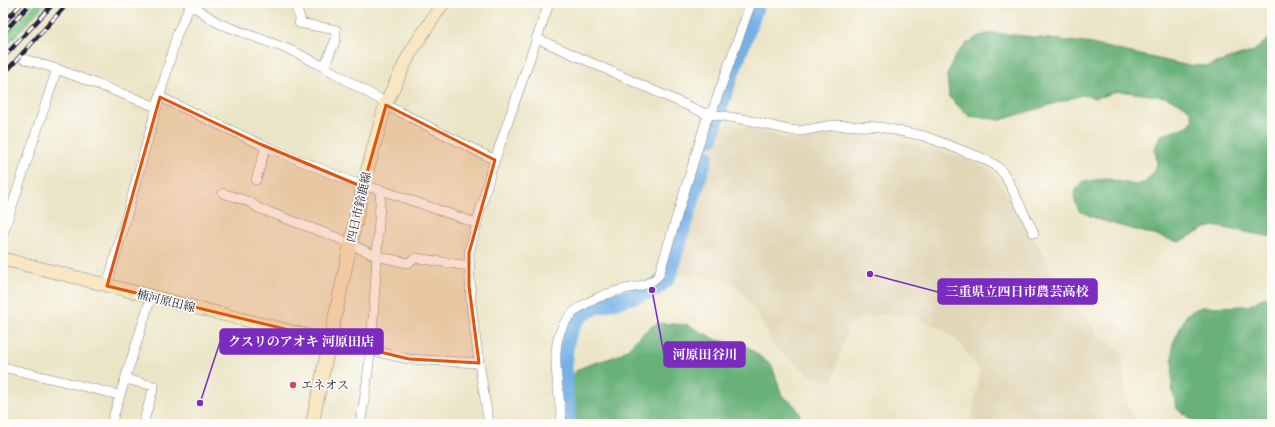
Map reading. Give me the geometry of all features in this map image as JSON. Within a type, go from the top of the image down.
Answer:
[{"type":"main road","name":"四日市鈴鹿線","points":[[312,424],[350,244],[386,104],[410,52],[443,3]]},
{"type":"main road","name":"楠河原田線","points":[[3,259],[329,341]]},
{"type":"street","points":[[107,286],[177,34],[190,3],[218,23],[295,52],[324,67],[386,104],[495,160]]},
{"type":"street","points":[[294,3],[299,20],[311,26],[320,26],[336,30],[336,39],[324,67]]},
{"type":"street","points":[[489,424],[478,363],[471,304],[469,254],[476,224],[495,160],[549,3]]},
{"type":"street","points":[[562,424],[556,349],[558,335],[567,318],[582,304],[601,295],[651,282],[659,275],[715,115],[713,110],[751,3]]},
{"type":"street","points":[[536,38],[570,52],[605,70],[715,115],[748,120],[789,130],[800,130],[833,125],[880,127],[924,136],[982,158],[997,166],[1005,175],[1034,233]]},
{"type":"street","points":[[24,59],[57,69],[157,107]]},
{"type":"street","points":[[3,234],[57,69]]},
{"type":"street","points":[[160,97],[266,146],[364,186],[381,190],[476,224]]},
{"type":"street","points":[[256,180],[266,146]]},
{"type":"street","points":[[360,424],[366,395],[370,351],[381,190]]},
{"type":"street","points":[[223,193],[376,256],[408,263],[416,258],[469,266]]},
{"type":"street","points":[[111,424],[151,297]]},
{"type":"street","points":[[329,341],[409,359],[478,363]]},
{"type":"street","points":[[3,366],[119,395]]},
{"type":"street","points":[[125,379],[154,386],[142,424]]},
{"type":"highlighted area","points":[[160,97],[260,144],[363,187],[386,105],[495,160],[469,253],[469,286],[479,363],[409,359],[107,286]]},
{"type":"shaded area","points":[[730,124],[754,128],[783,138],[862,134],[912,144],[968,159],[992,171],[1032,235],[1060,285],[1089,323],[1094,324],[1096,330],[1094,337],[1105,339],[1122,354],[1127,404],[1137,424],[971,424],[980,371],[960,343],[944,330],[911,316],[888,314],[863,317],[849,323],[832,383],[808,374],[773,346],[756,311],[741,289],[722,279],[675,273],[676,264],[718,128]]},
{"type":"green space","points":[[37,3],[45,3],[3,49],[3,39]]},
{"type":"green space","points":[[995,33],[1087,43],[1185,65],[1208,66],[1254,51],[1272,36],[1272,237],[1214,226],[1206,228],[1179,242],[1100,220],[1079,211],[1074,195],[1084,181],[1107,179],[1136,185],[1146,182],[1155,171],[1157,163],[1155,149],[1160,136],[1188,126],[1193,120],[1191,113],[1186,106],[1166,97],[1119,91],[1096,98],[1082,95],[1001,120],[969,116],[949,97],[947,76],[955,56],[965,45],[979,36]]},
{"type":"green space","points":[[1268,295],[1272,295],[1272,424],[1198,424],[1177,409],[1172,388],[1173,343],[1187,314],[1201,307],[1248,306]]},
{"type":"green space","points":[[658,323],[688,325],[717,340],[748,347],[772,366],[782,396],[796,407],[803,424],[570,424],[567,395],[570,380],[574,374],[579,369],[625,351],[647,330]]},
{"type":"waterway","points":[[710,138],[727,84],[757,3]]},
{"type":"waterway","points":[[568,424],[564,365],[568,335],[574,322],[583,313],[591,308],[650,290],[662,283],[667,278],[705,156]]},
{"type":"railway","points":[[3,24],[22,3]]},
{"type":"railway","points":[[3,33],[31,3]]},
{"type":"railway","points":[[3,58],[54,3]]},
{"type":"railway","points":[[3,75],[68,3]]},
{"type":"place","name":"三重県立四日市農芸高校","points":[[870,274]]},
{"type":"place","name":"河原田谷川","points":[[652,290]]},
{"type":"place","name":"エネオス","points":[[293,385]]},
{"type":"place","name":"クスリのアオキ 河原田店","points":[[200,403]]}]
